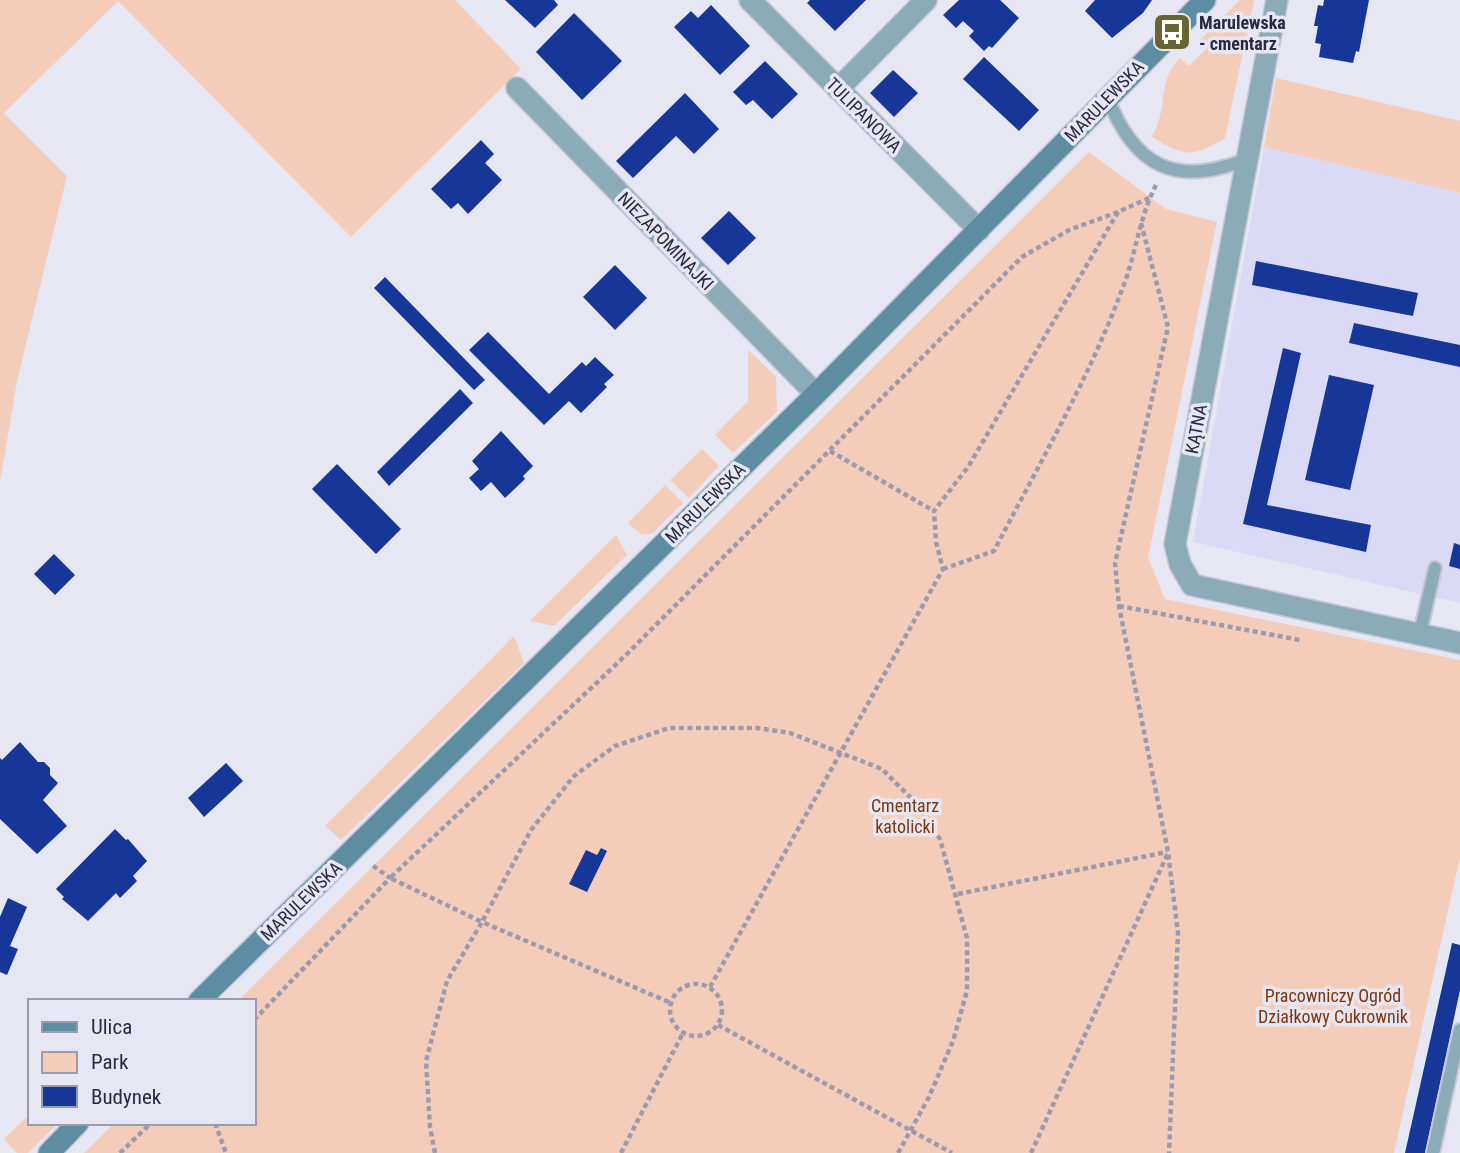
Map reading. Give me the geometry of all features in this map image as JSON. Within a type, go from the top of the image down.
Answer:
[{"type":"street","name":"TULIPANOWA","points":[[750,0],[979,230]]},
{"type":"street","points":[[838,89],[926,0]]},
{"type":"street","name":"MARULEWSKA","points":[[201,999],[816,394],[1107,96],[1205,0]]},
{"type":"street","name":"KĄTNA","points":[[1277,0],[1175,544],[1180,564],[1192,585],[1460,643]]},
{"type":"street","name":"NIEZAPOMINAJKI","points":[[517,88],[816,394]]},
{"type":"street","points":[[49,1153],[76,1125]]},
{"type":"lane","points":[[1107,96],[1119,128],[1135,148],[1165,168],[1188,173],[1219,170],[1247,159]]},
{"type":"lane","points":[[1420,633],[1435,568]]},
{"type":"lane","points":[[1433,1153],[1460,1030]]},
{"type":"path","points":[[710,987],[943,569],[993,551],[1077,392],[1124,286],[1149,198],[1165,168]]},
{"type":"path","points":[[256,1018],[390,878],[625,656],[1023,257],[1069,230],[1149,198]]},
{"type":"path","points":[[943,569],[936,542],[934,511],[968,467],[1118,212]]},
{"type":"path","points":[[1141,223],[1168,327],[1115,563],[1119,606],[1168,852],[1178,933],[1169,1153]]},
{"type":"path","points":[[830,451],[934,511]]},
{"type":"path","points":[[1119,606],[1300,640]]},
{"type":"path","points":[[435,1153],[430,1127],[426,1061],[447,981],[531,830],[574,776],[615,746],[669,728],[757,728],[790,733],[840,752],[881,769],[913,800],[940,839],[958,894],[967,939],[967,991],[953,1041],[929,1097],[898,1153]]},
{"type":"path","points":[[354,849],[390,878],[482,922],[671,1003]]},
{"type":"path","points":[[958,894],[1168,852]]},
{"type":"path","points":[[1031,1153],[1168,852]]},
{"type":"path","points":[[694,983],[710,987],[722,1004],[718,1025],[708,1034],[696,1036],[683,1033],[671,1019],[671,1003],[680,989],[694,983]]},
{"type":"path","points":[[718,1025],[909,1132],[952,1153]]},
{"type":"path","points":[[621,1153],[683,1033]]},
{"type":"path","points":[[120,1153],[149,1125]]},
{"type":"path","points":[[216,1125],[226,1153]]},
{"type":"shaded area","points":[[1264,147],[1460,193],[1460,603],[1193,542]]},
{"type":"green space","points":[[0,0],[455,0],[521,69],[351,237],[118,1],[4,113],[67,176],[17,381],[0,482]]},
{"type":"green space","points":[[1240,0],[1254,0],[1225,138],[1196,152],[1171,148],[1151,136],[1160,118],[1167,78],[1180,58],[1189,66],[1207,48],[1200,40]]},
{"type":"green space","points":[[1276,78],[1460,121],[1460,193],[1264,147]]},
{"type":"green space","name":"Cmentarz katolicki","points":[[1089,152],[1166,209],[1217,222],[1148,558],[1165,599],[1460,660],[1460,857],[1394,1153],[84,1153],[112,1125],[256,1125],[256,999],[240,999]]},
{"type":"green space","points":[[748,350],[776,377],[777,412],[733,453],[715,435],[748,401]]},
{"type":"green space","points":[[702,449],[719,466],[689,498],[670,480]]},
{"type":"green space","points":[[665,485],[683,503],[653,533],[642,535],[628,523]]},
{"type":"green space","points":[[616,535],[627,555],[554,626],[530,621]]},
{"type":"green space","points":[[514,636],[524,663],[341,840],[325,826]]},
{"type":"green space","points":[[28,1116],[28,1125],[56,1125],[28,1153],[17,1153],[4,1139]]},
{"type":"building","points":[[505,0],[554,0],[558,5],[535,28]]},
{"type":"building","points":[[810,0],[866,0],[835,31],[807,3]]},
{"type":"building","points":[[959,0],[1000,0],[1019,18],[992,48],[989,46],[984,51],[969,36],[974,31],[963,21],[956,28],[943,15]]},
{"type":"building","points":[[1095,0],[1152,0],[1143,13],[1112,38],[1085,11]]},
{"type":"building","points":[[1324,0],[1369,0],[1359,52],[1356,51],[1353,63],[1319,57],[1321,44],[1315,43],[1318,26],[1314,26],[1318,5],[1323,6]]},
{"type":"building","points":[[711,5],[750,46],[720,75],[674,27],[691,11],[698,18]]},
{"type":"building","points":[[574,13],[622,61],[582,100],[536,52]]},
{"type":"building","points":[[984,57],[1039,110],[1019,131],[963,79]]},
{"type":"building","points":[[765,61],[798,94],[772,119],[753,100],[746,105],[733,92]]},
{"type":"building","points":[[893,70],[918,93],[894,117],[870,93]]},
{"type":"building","points":[[685,93],[719,129],[694,154],[676,136],[633,178],[616,161]]},
{"type":"building","points":[[481,140],[494,154],[485,163],[502,180],[468,214],[458,203],[451,209],[431,189]]},
{"type":"building","points":[[729,211],[756,238],[728,265],[701,238]]},
{"type":"building","points":[[1256,261],[1418,293],[1413,316],[1252,285]]},
{"type":"building","points":[[615,265],[647,298],[615,330],[583,297]]},
{"type":"building","points":[[385,277],[485,380],[474,390],[374,288]]},
{"type":"building","points":[[1354,323],[1460,345],[1460,367],[1349,343]]},
{"type":"building","points":[[488,332],[549,394],[582,362],[586,366],[595,357],[614,375],[604,384],[607,387],[581,413],[569,401],[544,425],[469,350]]},
{"type":"building","points":[[1283,348],[1301,353],[1267,505],[1371,525],[1366,552],[1243,524]]},
{"type":"building","points":[[1329,375],[1374,385],[1350,490],[1305,480]]},
{"type":"building","points":[[460,389],[473,403],[389,486],[377,472]]},
{"type":"building","points":[[501,431],[533,466],[523,476],[525,479],[505,498],[491,482],[481,491],[469,478],[479,469],[472,461]]},
{"type":"building","points":[[337,464],[401,529],[376,554],[312,489]]},
{"type":"building","points":[[1454,543],[1460,545],[1460,569],[1449,566]]},
{"type":"building","points":[[54,554],[75,575],[55,595],[34,574]]},
{"type":"building","points":[[20,742],[38,762],[44,762],[50,768],[50,775],[58,783],[43,800],[67,826],[37,854],[0,819],[0,758],[2,760]]},
{"type":"building","points":[[226,763],[243,781],[204,817],[188,798]]},
{"type":"building","points":[[115,829],[128,839],[147,861],[133,876],[137,881],[120,898],[116,893],[88,921],[62,899],[64,897],[56,889]]},
{"type":"building","points":[[601,848],[607,851],[587,892],[569,884],[586,850],[597,855]]},
{"type":"building","points":[[8,898],[27,907],[10,946],[18,949],[7,975],[0,972],[0,917]]},
{"type":"building","points":[[1452,943],[1460,945],[1460,990],[1425,1153],[1405,1153]]},
{"type":"place","name":"Marulewska - cmentarz","points":[[1172,32]]},
{"type":"park label","name":"Pracowniczy Ogród Działkowy Cukrownik","points":[[1333,1005]]}]
